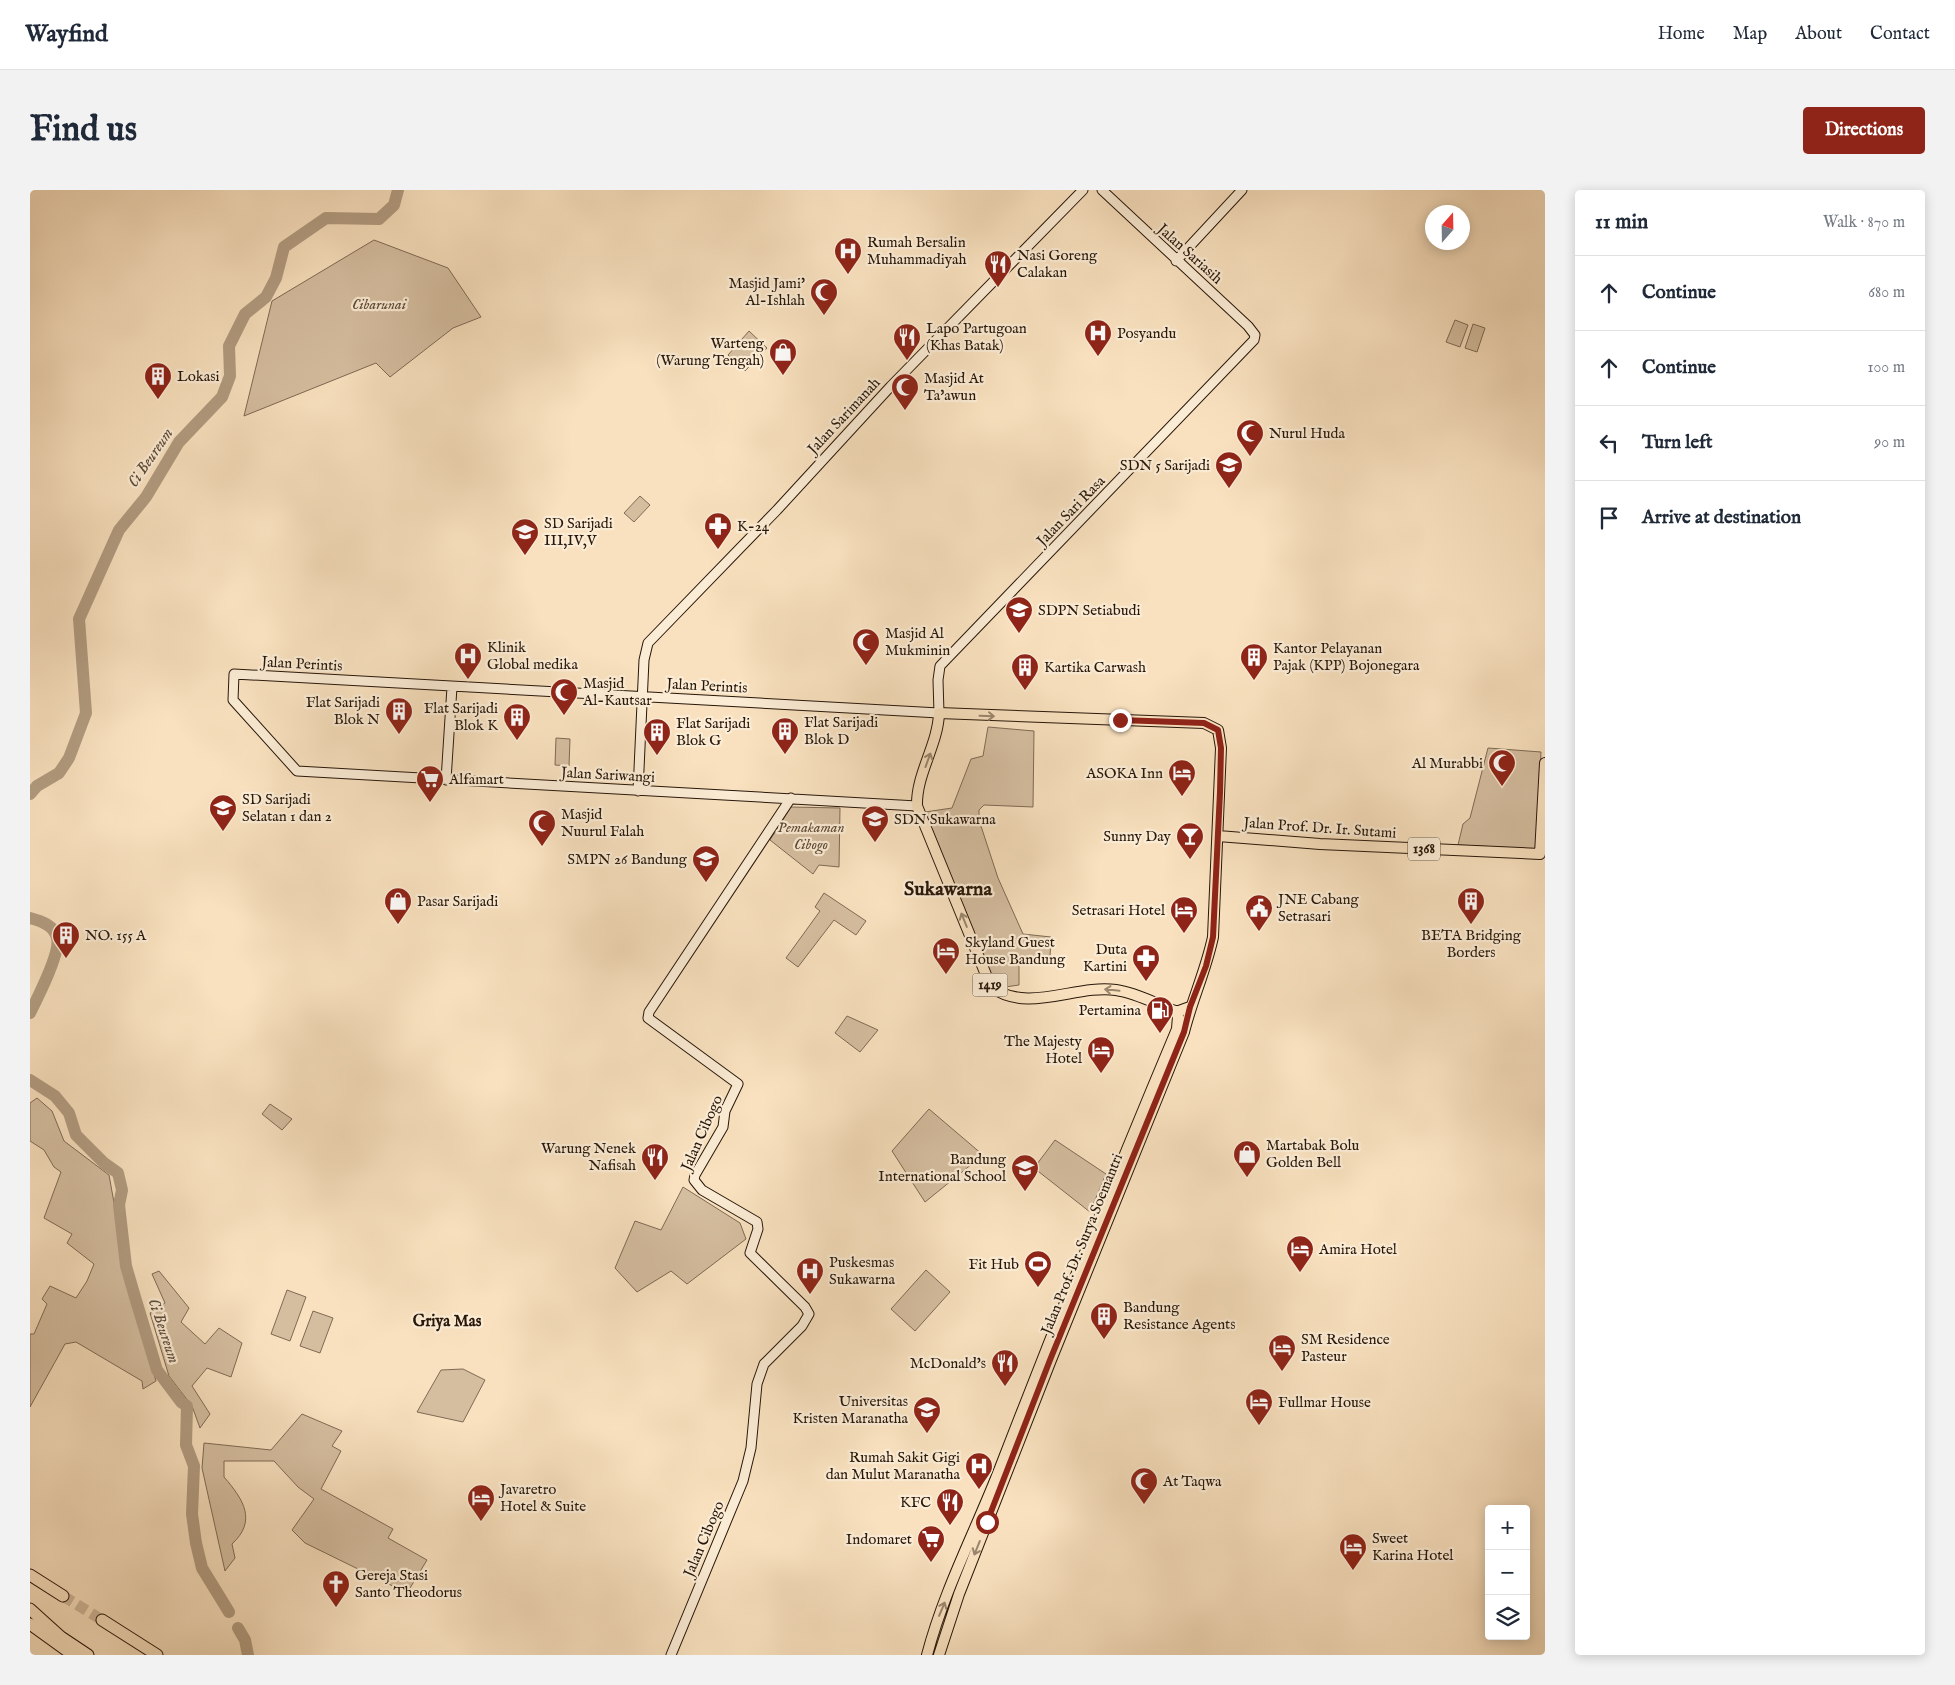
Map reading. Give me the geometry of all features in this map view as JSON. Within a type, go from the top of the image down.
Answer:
[{"type":"highway","points":[[30,1574],[63,1596]]},
{"type":"highway","points":[[30,1610],[61,1637],[88,1655]]},
{"type":"highway","points":[[102,1620],[157,1655]]},
{"type":"highway","points":[[30,1624],[73,1655]]},
{"type":"main road","points":[[918,806],[917,796],[934,743],[939,713]]},
{"type":"main road","name":"Jalan Prof. Dr. Surya Soemantri","points":[[939,713],[1195,722],[1214,726],[1220,734],[1221,748],[1213,937],[1206,966],[1190,1007],[1184,1032],[1050,1360],[959,1594],[939,1655]]},
{"type":"main road","name":"Jalan Prof. Dr. Ir. Sutami","points":[[1218,836],[1540,854],[1545,763]]},
{"type":"main road","name":"1419","points":[[918,806],[991,987],[998,992],[1026,999],[1088,990],[1117,990],[1175,1011]]},
{"type":"main road","points":[[1175,1011],[1179,1012],[1190,1007]]},
{"type":"main road","name":"Jalan Prof. Dr. Surya Soemantri","points":[[927,1655],[935,1624],[994,1484],[1043,1357],[1177,1029],[1178,1016],[1175,1011]]},
{"type":"street","name":"Jalan Sarimanah","points":[[643,696],[644,660],[648,643],[777,510],[891,386],[1083,190]]},
{"type":"street","name":"Jalan Sariasih","points":[[1102,190],[1248,326],[1255,335],[1254,340]]},
{"type":"street","points":[[1176,260],[1242,190]]},
{"type":"street","name":"Jalan Sari Rasa","points":[[939,713],[938,680],[940,666],[1254,340]]},
{"type":"street","name":"Jalan Perintis","points":[[298,771],[234,700],[234,674],[939,713]]},
{"type":"street","points":[[446,780],[452,686]]},
{"type":"street","points":[[638,790],[643,696]]},
{"type":"street","name":"Jalan Sariwangi","points":[[298,771],[918,806]]},
{"type":"street","name":"Jalan Cibogo","points":[[672,1655],[743,1481],[751,1448],[757,1384],[764,1364],[802,1326],[809,1314],[805,1307],[750,1253],[758,1230],[757,1222],[702,1190],[694,1180],[695,1174],[723,1127],[725,1111],[738,1084],[648,1018],[649,1012],[792,798]]},
{"type":"green space","name":"Cibarunai","points":[[374,240],[448,268],[481,317],[453,328],[390,377],[376,363],[244,416],[272,301]]},
{"type":"green space","points":[[1455,320],[1468,325],[1460,347],[1446,342]]},
{"type":"green space","points":[[1473,324],[1485,328],[1477,352],[1465,348]]},
{"type":"green space","points":[[749,331],[767,348],[745,371],[728,355]]},
{"type":"green space","points":[[640,496],[650,505],[634,522],[624,513]]},
{"type":"green space","points":[[988,727],[1034,731],[1033,807],[984,805],[979,810],[979,820],[998,878],[1023,934],[1051,937],[1050,957],[1019,956],[1019,985],[1005,987],[990,972],[925,812],[952,808],[971,759],[983,756]]},
{"type":"green space","points":[[556,738],[570,739],[569,766],[555,765]]},
{"type":"green space","points":[[1488,748],[1541,752],[1536,849],[1458,845],[1463,824],[1470,818]]},
{"type":"green space","name":"Pemakaman Cibogo","points":[[791,807],[840,808],[839,867],[819,865],[813,874],[770,840]]},
{"type":"green space","points":[[824,893],[866,921],[856,935],[834,920],[798,967],[786,958],[820,911],[815,907]]},
{"type":"green space","points":[[847,1016],[878,1030],[860,1052],[835,1033]]},
{"type":"green space","points":[[37,1098],[52,1111],[64,1141],[109,1175],[128,1280],[156,1381],[143,1389],[142,1381],[76,1342],[65,1344],[30,1407],[30,1334],[34,1334],[47,1304],[42,1299],[50,1286],[76,1298],[87,1281],[94,1264],[67,1243],[72,1234],[44,1218],[61,1172],[54,1167],[44,1150],[30,1141],[30,1103]]},
{"type":"green space","points":[[270,1104],[292,1119],[282,1130],[262,1114]]},
{"type":"green space","points":[[929,1109],[983,1155],[925,1202],[892,1151]]},
{"type":"green space","points":[[1055,1140],[1106,1174],[1090,1212],[1034,1168]]},
{"type":"green space","points":[[683,1187],[740,1223],[746,1239],[687,1284],[671,1271],[637,1292],[615,1268],[635,1221],[661,1230]]},
{"type":"green space","points":[[926,1270],[950,1292],[915,1331],[891,1309]]},
{"type":"green space","points":[[159,1271],[189,1308],[181,1322],[205,1344],[219,1328],[242,1343],[231,1377],[207,1368],[192,1386],[210,1414],[200,1428],[192,1406],[169,1376],[150,1313],[165,1303],[152,1274]]},
{"type":"green space","points":[[287,1290],[306,1297],[290,1341],[271,1334]]},
{"type":"green space","points":[[313,1311],[333,1318],[320,1353],[300,1346]]},
{"type":"green space","points":[[463,1369],[485,1380],[463,1422],[417,1412],[441,1370]]},
{"type":"green space","points":[[302,1414],[342,1431],[332,1446],[341,1451],[321,1489],[393,1529],[388,1538],[427,1560],[407,1593],[305,1543],[292,1530],[314,1499],[298,1487],[274,1461],[224,1461],[224,1477],[242,1502],[246,1519],[240,1535],[232,1544],[235,1558],[225,1571],[202,1468],[204,1443],[271,1450]]},
{"type":"waterway","name":"Ci Beureum","points":[[30,794],[37,786],[59,773],[69,758],[86,713],[79,619],[119,530],[146,497],[179,442],[222,397],[230,376],[229,346],[245,314],[266,297],[276,278],[284,247],[326,218],[379,219],[394,205],[398,190]]},
{"type":"waterway","name":"Ci Beureum","points":[[30,918],[43,922],[50,927],[57,938],[55,954],[48,976],[30,1013]]},
{"type":"waterway","name":"Ci Beureum","points":[[30,1080],[55,1096],[69,1113],[76,1135],[104,1163],[118,1173],[122,1190],[119,1205],[126,1266],[135,1297],[157,1370],[181,1402],[187,1406],[186,1445],[194,1466],[192,1514],[202,1568],[229,1612]]},
{"type":"waterway","name":"Ci Beureum","points":[[238,1628],[245,1640],[248,1655]]},
{"type":"tunnel","points":[[63,1596],[102,1620]]},
{"type":"place","name":"Rumah Bersalin Muhammadiyah","points":[[848,275]]},
{"type":"place","name":"Nasi Goreng Calakan","points":[[998,288]]},
{"type":"place","name":"Masjid Jami' Al-Ishlah","points":[[824,316]]},
{"type":"place","name":"Posyandu","points":[[1098,357]]},
{"type":"place","name":"Lapo Partugoan (Khas Batak)","points":[[907,361]]},
{"type":"place","name":"Warteng (Warung Tengah)","points":[[783,376]]},
{"type":"place","name":"Lokasi","points":[[158,400]]},
{"type":"place","name":"Masjid At Ta'awun","points":[[905,411]]},
{"type":"place","name":"Nurul Huda","points":[[1250,457]]},
{"type":"place","name":"SDN 5 Sarijadi","points":[[1229,489]]},
{"type":"place","name":"K-24","points":[[718,550]]},
{"type":"place","name":"SD Sarijadi III,IV,V","points":[[525,556]]},
{"type":"place","name":"SDPN Setiabudi","points":[[1019,634]]},
{"type":"place","name":"Masjid Al Mukminin","points":[[866,666]]},
{"type":"place","name":"Klinik Global medika","points":[[468,680]]},
{"type":"place","name":"Kantor Pelayanan Pajak (KPP) Bojonegara","points":[[1254,681]]},
{"type":"place","name":"Kartika Carwash","points":[[1025,691]]},
{"type":"place","name":"Masjid Al-Kautsar","points":[[564,716]]},
{"type":"place","name":"Flat Sarijadi Blok N","points":[[399,735]]},
{"type":"place","name":"Flat Sarijadi Blok K","points":[[517,741]]},
{"type":"place","name":"Flat Sarijadi Blok D","points":[[785,755]]},
{"type":"place","name":"Flat Sarijadi Blok G","points":[[657,756]]},
{"type":"place","name":"Al Murabbi","points":[[1502,787]]},
{"type":"place","name":"ASOKA Inn","points":[[1182,797]]},
{"type":"place","name":"Alfamart","points":[[430,803]]},
{"type":"place","name":"SD Sarijadi Selatan 1 dan 2","points":[[223,832]]},
{"type":"place","name":"SDN Sukawarna","points":[[875,843]]},
{"type":"place","name":"Masjid Nuurul Falah","points":[[542,847]]},
{"type":"place","name":"Sunny Day","points":[[1190,860]]},
{"type":"place","name":"SMPN 26 Bandung","points":[[706,883]]},
{"type":"place","name":"Pasar Sarijadi","points":[[398,925]]},
{"type":"place","name":"BETA Bridging Borders","points":[[1471,925]]},
{"type":"place","name":"JNE Cabang Setrasari","points":[[1259,932]]},
{"type":"place","name":"Setrasari Hotel","points":[[1184,934]]},
{"type":"place","name":"NO. 155 A","points":[[66,959]]},
{"type":"place","name":"Skyland Guest House Bandung","points":[[946,975]]},
{"type":"place","name":"Duta Kartini","points":[[1146,982]]},
{"type":"place","name":"Pertamina","points":[[1160,1034]]},
{"type":"place","name":"The Majesty Hotel","points":[[1101,1074]]},
{"type":"place","name":"Martabak Bolu Golden Bell","points":[[1247,1178]]},
{"type":"place","name":"Warung Nenek Nafisah","points":[[655,1181]]},
{"type":"place","name":"Bandung International School","points":[[1025,1192]]},
{"type":"place","name":"Amira Hotel","points":[[1300,1273]]},
{"type":"place","name":"Fit Hub","points":[[1038,1288]]},
{"type":"place","name":"Puskesmas Sukawarna","points":[[810,1295]]},
{"type":"place","name":"Bandung Resistance Agents","points":[[1104,1340]]},
{"type":"place","name":"SM Residence Pasteur","points":[[1282,1372]]},
{"type":"place","name":"McDonald's","points":[[1005,1387]]},
{"type":"place","name":"Fullmar House","points":[[1259,1426]]},
{"type":"place","name":"Universitas Kristen Maranatha","points":[[927,1434]]},
{"type":"place","name":"Rumah Sakit Gigi dan Mulut Maranatha","points":[[979,1490]]},
{"type":"place","name":"At Taqwa","points":[[1144,1505]]},
{"type":"place","name":"Javaretro Hotel & Suite","points":[[481,1522]]},
{"type":"place","name":"KFC","points":[[950,1526]]},
{"type":"place","name":"Indomaret","points":[[931,1563]]},
{"type":"place","name":"Sweet Karina Hotel","points":[[1353,1571]]},
{"type":"place","name":"Gereja Stasi Santo Theodorus","points":[[336,1608]]},
{"type":"district","name":"Sukawarna","points":[[948,889]]},
{"type":"district","name":"Griya Mas","points":[[447,1322]]},
{"type":"route","points":[[987,1522],[1050,1360],[1184,1032],[1190,1007],[1210,953],[1213,937],[1220,792],[1220,734],[1214,726],[1204,723],[1120,720]]}]
